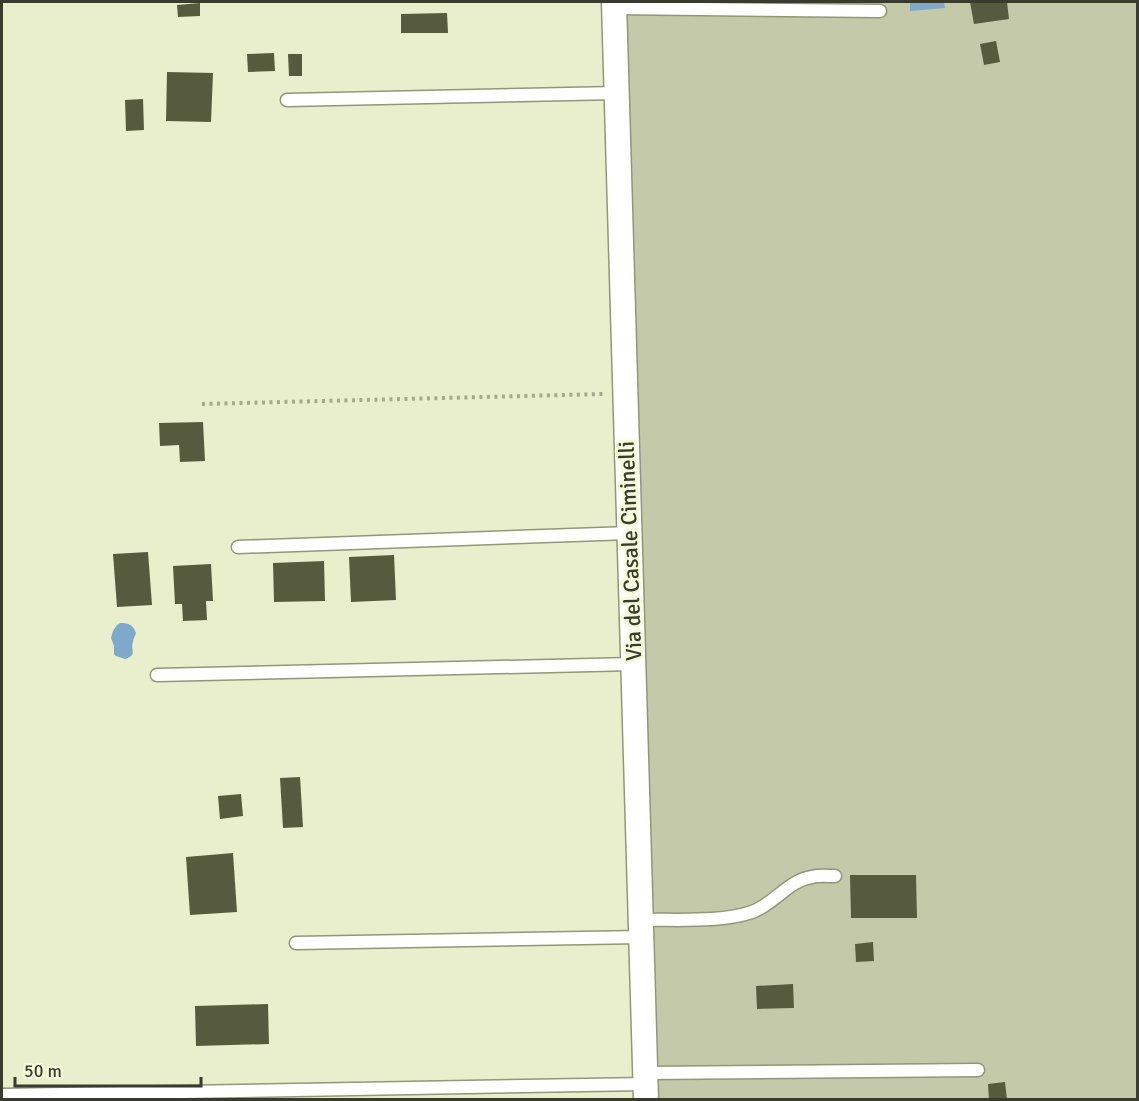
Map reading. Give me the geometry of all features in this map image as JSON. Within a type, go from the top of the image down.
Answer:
[{"type":"street","name":"Via del Casale Ciminelli","points":[[614,5],[646,1085]]},
{"type":"lane","points":[[614,5],[880,11]]},
{"type":"lane","points":[[287,100],[617,93]]},
{"type":"lane","points":[[238,547],[630,533]]},
{"type":"lane","points":[[157,675],[633,664]]},
{"type":"lane","points":[[296,943],[641,928],[736,916],[766,905],[802,880],[835,876]]},
{"type":"lane","points":[[2,1095],[646,1085],[978,1070]]},
{"type":"path","points":[[202,404],[626,394]]},
{"type":"green space","points":[[614,2],[1137,2],[1137,1099],[646,1099]]},
{"type":"water","points":[[910,2],[944,2],[945,8],[910,11]]},
{"type":"water","points":[[120,623],[130,625],[136,633],[132,654],[125,659],[114,654],[111,638],[113,631]]},
{"type":"building","points":[[970,2],[1007,2],[1009,19],[974,24]]},
{"type":"building","points":[[200,3],[200,16],[178,17],[177,5]]},
{"type":"building","points":[[447,13],[448,33],[401,33],[401,14]]},
{"type":"building","points":[[996,41],[1000,62],[984,65],[980,44]]},
{"type":"building","points":[[274,53],[275,71],[248,72],[247,54]]},
{"type":"building","points":[[288,54],[302,54],[302,76],[289,76]]},
{"type":"building","points":[[167,72],[213,73],[211,122],[166,121]]},
{"type":"building","points":[[143,99],[144,130],[126,131],[125,100]]},
{"type":"building","points":[[203,422],[205,461],[180,462],[179,445],[160,446],[159,423]]},
{"type":"building","points":[[148,552],[152,605],[117,607],[113,554]]},
{"type":"building","points":[[394,555],[396,600],[351,602],[349,557]]},
{"type":"building","points":[[324,561],[325,601],[274,602],[273,563]]},
{"type":"building","points":[[211,564],[213,601],[206,601],[207,620],[183,621],[182,604],[175,604],[173,566]]},
{"type":"building","points":[[300,777],[303,827],[283,828],[280,778]]},
{"type":"building","points":[[241,794],[243,816],[220,819],[218,796]]},
{"type":"building","points":[[233,853],[237,912],[190,915],[186,857]]},
{"type":"building","points":[[850,875],[916,875],[917,918],[851,918]]},
{"type":"building","points":[[873,942],[874,961],[856,962],[855,944]]},
{"type":"building","points":[[793,984],[794,1008],[757,1009],[756,986]]},
{"type":"building","points":[[268,1004],[269,1044],[196,1046],[195,1006]]},
{"type":"building","points":[[1005,1082],[1007,1100],[989,1100],[988,1084]]}]
